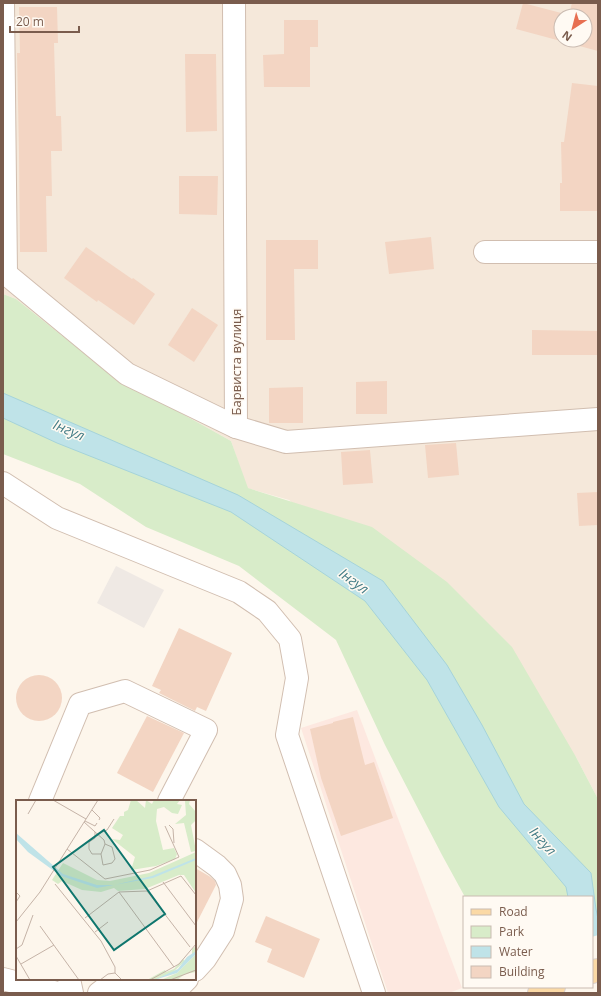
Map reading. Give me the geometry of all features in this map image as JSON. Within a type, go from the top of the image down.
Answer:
[{"type":"main road","points":[[539,993],[552,988]]},
{"type":"street","points":[[3,3],[5,273],[127,374],[236,427]]},
{"type":"street","name":"Барвиста вулиця","points":[[234,3],[236,427],[286,442],[598,419]]},
{"type":"street","points":[[486,252],[598,252]]},
{"type":"street","points":[[3,483],[57,518],[239,592],[268,611],[290,639],[297,678],[287,735],[336,858],[374,993]]},
{"type":"street","points":[[40,800],[80,704],[125,691],[206,730],[170,800]]},
{"type":"street","points":[[196,851],[217,866],[225,874],[230,885],[232,899],[223,931],[205,959],[196,969]]},
{"type":"street","points":[[3,979],[56,993]]},
{"type":"street","points":[[69,980],[72,993]]},
{"type":"street","points":[[99,993],[111,984],[126,981],[145,985],[164,986],[182,984],[186,980]]},
{"type":"shaded area","points":[[3,3],[598,3],[598,799],[576,757],[289,500],[247,488],[231,441],[109,373],[16,299],[3,294]]},
{"type":"shaded area","points":[[116,566],[164,590],[144,628],[97,603]]},
{"type":"shaded area","points":[[357,710],[462,988],[449,993],[388,993],[301,728]]},
{"type":"green space","points":[[3,294],[16,299],[109,373],[231,441],[248,488],[372,527],[447,582],[512,647],[576,757],[598,799],[598,931],[593,896],[464,896],[385,745],[336,640],[239,566],[146,527],[80,484],[3,454]]},
{"type":"water","name":"Інгул","points":[[3,393],[238,495],[383,581],[447,665],[482,725],[524,804],[591,873],[598,919],[598,993],[593,988],[593,896],[568,896],[566,887],[499,807],[427,680],[365,601],[231,512],[57,443],[3,418]]},
{"type":"pier","points":[[598,935],[598,993],[588,993],[587,988],[593,988],[593,937]]},
{"type":"building","points":[[523,3],[553,11],[553,39],[516,29]]},
{"type":"building","points":[[572,3],[598,3],[598,51],[587,48],[593,48],[593,8],[571,8]]},
{"type":"building","points":[[19,7],[57,7],[58,43],[54,43],[56,116],[61,116],[62,151],[51,151],[52,196],[46,196],[47,252],[20,252],[17,53],[20,53]]},
{"type":"building","points":[[284,20],[318,20],[318,47],[310,47],[310,87],[264,87],[263,55],[284,54]]},
{"type":"building","points":[[185,54],[216,54],[217,131],[186,132]]},
{"type":"building","points":[[572,83],[598,86],[598,211],[560,211],[560,183],[562,183],[561,142],[564,142]]},
{"type":"building","points":[[179,176],[218,176],[217,215],[179,214]]},
{"type":"building","points":[[431,237],[434,269],[389,274],[385,242]]},
{"type":"building","points":[[266,240],[318,240],[318,269],[294,269],[295,340],[266,340]]},
{"type":"building","points":[[86,247],[155,294],[134,325],[98,300],[97,302],[64,278]]},
{"type":"building","points":[[192,308],[218,325],[194,362],[168,345]]},
{"type":"building","points":[[532,330],[598,331],[598,355],[532,355]]},
{"type":"building","points":[[387,381],[387,414],[356,414],[356,382]]},
{"type":"building","points":[[303,387],[303,423],[269,423],[269,388]]},
{"type":"building","points":[[456,443],[459,475],[428,478],[425,445]]},
{"type":"building","points":[[370,450],[373,483],[343,485],[341,452]]},
{"type":"building","points":[[598,492],[598,525],[579,526],[577,493]]},
{"type":"building","points":[[179,628],[232,653],[206,711],[197,707],[195,711],[159,693],[161,690],[152,686]]},
{"type":"building","points":[[35,675],[43,675],[52,679],[58,685],[62,698],[58,711],[52,717],[43,721],[35,721],[26,717],[20,711],[16,702],[16,694],[20,685],[26,679]]},
{"type":"building","points":[[147,716],[184,733],[153,792],[117,773]]},
{"type":"building","points":[[353,717],[365,765],[374,762],[393,818],[341,836],[321,778],[310,729]]},
{"type":"building","points":[[196,869],[209,876],[215,881],[216,885],[196,924]]},
{"type":"building","points":[[266,916],[320,939],[304,978],[267,962],[272,949],[255,942]]}]
